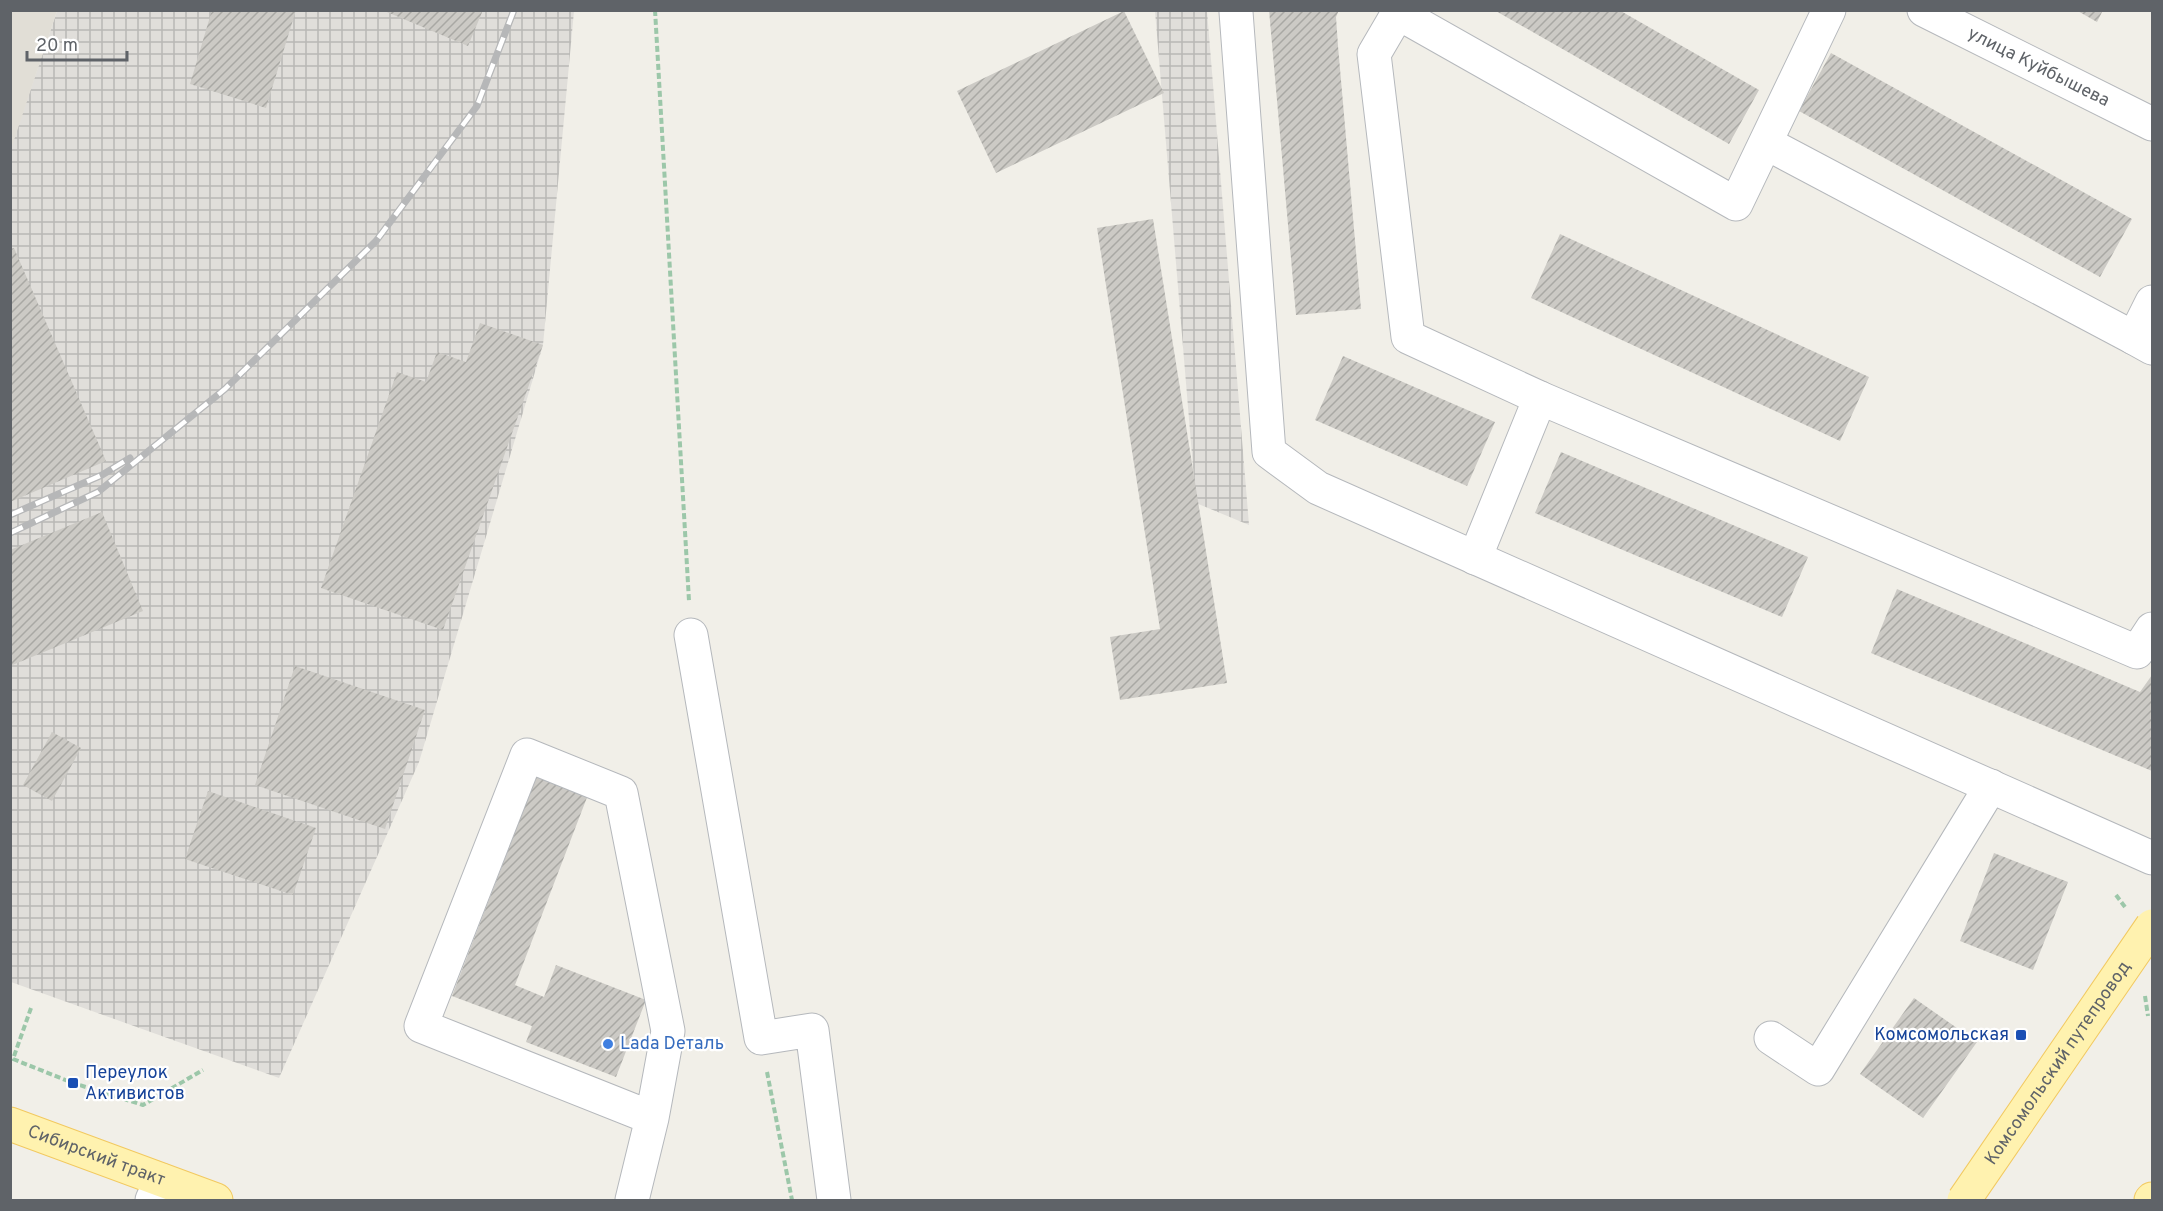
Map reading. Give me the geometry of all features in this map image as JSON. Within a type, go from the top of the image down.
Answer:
[{"type":"main road","name":"Комсомольский путепровод","points":[[1964,1200],[2152,926]]},
{"type":"main road","name":"Сибирский тракт","points":[[10,1124],[156,1190],[216,1200]]},
{"type":"street","points":[[1829,10],[1736,204],[1398,14],[1374,54],[1408,337],[1540,398],[2137,652],[2152,629]]},
{"type":"street","name":"улица Куйбышева","points":[[1924,10],[2152,124]]},
{"type":"street","points":[[1236,12],[1269,452],[1318,488],[2152,858]]},
{"type":"street","points":[[1766,142],[2143,343],[2152,302]]},
{"type":"street","points":[[1475,558],[1540,398]]},
{"type":"street","points":[[691,635],[761,1038],[812,1030],[834,1200]]},
{"type":"street","points":[[632,1200],[652,1118],[668,1032],[621,793],[527,755],[421,1026],[652,1118]]},
{"type":"street","points":[[1772,1038],[1818,1069],[1991,786]]},
{"type":"path","points":[[655,10],[691,635]]},
{"type":"path","points":[[32,1008],[13,1059],[73,1083],[143,1105],[203,1070]]},
{"type":"path","points":[[761,1038],[792,1200]]},
{"type":"shaded area","points":[[10,11],[57,11],[11,149]]},
{"type":"shaded area","points":[[57,11],[574,11],[543,345],[419,762],[279,1078],[11,982],[10,150]]},
{"type":"shaded area","points":[[1155,11],[1207,11],[1249,525],[1196,503]]},
{"type":"building","points":[[212,10],[296,10],[266,108],[190,84]]},
{"type":"building","points":[[382,10],[483,10],[468,46]]},
{"type":"building","points":[[1269,10],[1339,10],[1336,17],[1338,46],[1361,309],[1296,315]]},
{"type":"building","points":[[1494,10],[1619,10],[1759,90],[1729,144]]},
{"type":"building","points":[[2076,10],[2103,10],[2097,22]]},
{"type":"building","points":[[1124,11],[1164,93],[996,173],[957,91]]},
{"type":"building","points":[[1831,53],[2132,219],[2100,277],[1799,111]]},
{"type":"building","points":[[1153,219],[1227,683],[1120,700],[1110,637],[1160,629],[1097,228]]},
{"type":"building","points":[[1560,234],[1869,377],[1840,441],[1531,298]]},
{"type":"building","points":[[14,248],[106,461],[10,502],[10,249]]},
{"type":"building","points":[[480,323],[543,345],[443,630],[321,588],[397,372],[426,382],[437,352],[466,362]]},
{"type":"building","points":[[1343,356],[1495,422],[1467,486],[1315,420]]},
{"type":"building","points":[[1561,452],[1808,557],[1782,617],[1535,513]]},
{"type":"building","points":[[102,512],[143,611],[10,666],[10,550]]},
{"type":"building","points":[[1897,589],[2140,692],[2152,675],[2152,771],[1871,653]]},
{"type":"building","points":[[295,666],[425,710],[385,829],[255,785]]},
{"type":"building","points":[[52,732],[81,748],[52,801],[23,785]]},
{"type":"building","points":[[540,767],[591,787],[515,985],[544,997],[556,965],[646,1000],[616,1077],[526,1042],[532,1026],[452,996]]},
{"type":"building","points":[[208,791],[316,828],[293,895],[185,859]]},
{"type":"building","points":[[1994,853],[2068,882],[2033,970],[1960,941]]},
{"type":"building","points":[[1914,998],[1977,1042],[1923,1118],[1860,1074]]},
{"type":"railway","points":[[10,533],[98,492],[225,389],[376,241],[477,106],[514,10]]},
{"type":"railway","points":[[10,515],[102,475],[130,458]]},
{"type":"place","name":"Комсомольская","points":[[2021,1035]]},
{"type":"place","name":"Lada Dеталь","points":[[608,1044]]},
{"type":"place","name":"Переулок Активистов","points":[[73,1083]]}]
